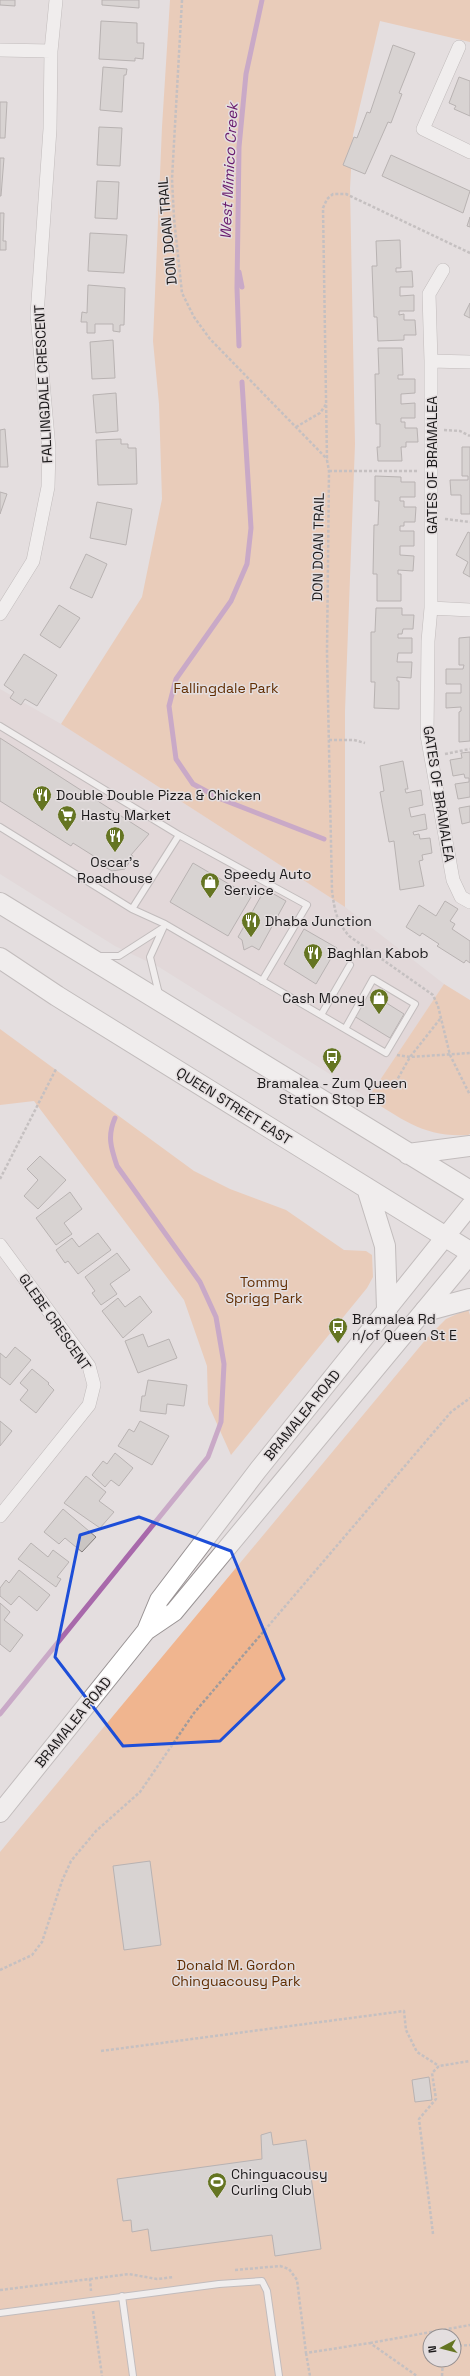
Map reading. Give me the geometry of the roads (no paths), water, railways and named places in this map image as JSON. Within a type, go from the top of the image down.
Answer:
[{"type":"main road","points":[[0,903],[161,1000],[470,1192]]},
{"type":"main road","name":"QUEEN STREET EAST","points":[[0,958],[57,996],[445,1236],[470,1253]]},
{"type":"main road","points":[[408,1154],[470,1146]]},
{"type":"main road","points":[[367,1188],[385,1246],[387,1309]]},
{"type":"main road","name":"BRAMALEA ROAD","points":[[0,1813],[146,1631],[159,1600],[258,1470],[470,1206]]},
{"type":"main road","name":"BRAMALEA ROAD","points":[[146,1631],[174,1612],[425,1311],[470,1253]]},
{"type":"main road","points":[[425,1311],[470,1299]]},
{"type":"street","name":"FALLINGDALE CRESCENT","points":[[0,614],[34,561],[48,487],[49,449],[37,315],[50,129],[51,51],[56,0]]},
{"type":"street","points":[[459,47],[423,129],[470,152]]},
{"type":"street","points":[[0,50],[51,51]]},
{"type":"street","name":"GATES OF BRAMALEA","points":[[443,270],[429,294],[432,518],[427,735],[453,880],[461,896],[470,902]]},
{"type":"street","points":[[431,361],[470,362]]},
{"type":"street","points":[[431,608],[470,610]]},
{"type":"street","name":"GLEBE CRESCENT","points":[[0,1245],[89,1366],[94,1385],[89,1405],[0,1516]]},
{"type":"lane","points":[[0,726],[180,835],[307,905],[262,981]]},
{"type":"lane","points":[[0,828],[163,927],[262,981],[386,1053],[415,1004],[373,979],[345,1029]]},
{"type":"lane","points":[[132,908],[180,835]]},
{"type":"lane","points":[[89,956],[119,956],[163,927]]},
{"type":"lane","points":[[161,1000],[154,978],[150,957],[163,927]]},
{"type":"lane","points":[[321,1015],[350,965]]},
{"type":"lane","points":[[0,2312],[122,2296],[262,2281],[267,2291],[279,2376]]},
{"type":"lane","points":[[122,2296],[133,2376]]},
{"type":"waterway","name":"West Mimico Creek","points":[[239,346],[237,288],[239,147],[246,74],[262,0]]},
{"type":"waterway","name":"West Mimico Creek","points":[[239,272],[242,287]]},
{"type":"waterway","points":[[242,382],[251,528],[247,564],[231,601],[176,679],[169,706],[176,759],[193,784],[221,799],[324,839]]},
{"type":"waterway","points":[[0,1714],[208,1457],[221,1422],[224,1364],[216,1317],[200,1282],[117,1166],[111,1142],[111,1131],[115,1118]]},
{"type":"place","name":"Double Double Pizza & Chicken","points":[[42,812]]},
{"type":"place","name":"Hasty Market","points":[[67,832]]},
{"type":"place","name":"Oscar's Roadhouse","points":[[115,853]]},
{"type":"place","name":"Speedy Auto Service","points":[[210,899]]},
{"type":"place","name":"Dhaba Junction","points":[[251,938]]},
{"type":"place","name":"Baghlan Kabob","points":[[313,970]]},
{"type":"place","name":"Cash Money","points":[[379,1015]]},
{"type":"place","name":"Bramalea - Zum Queen Station Stop EB","points":[[332,1074]]},
{"type":"place","name":"Bramalea Rd n/of Queen St E","points":[[338,1344]]},
{"type":"place","name":"Chinguacousy Curling Club","points":[[217,2199]]},
{"type":"park label","name":"Fallingdale Park","points":[[226,688]]},
{"type":"park label","name":"Tommy Sprigg Park","points":[[264,1290]]},
{"type":"park label","name":"Donald M. Gordon Chinguacousy Park","points":[[236,1974]]}]
